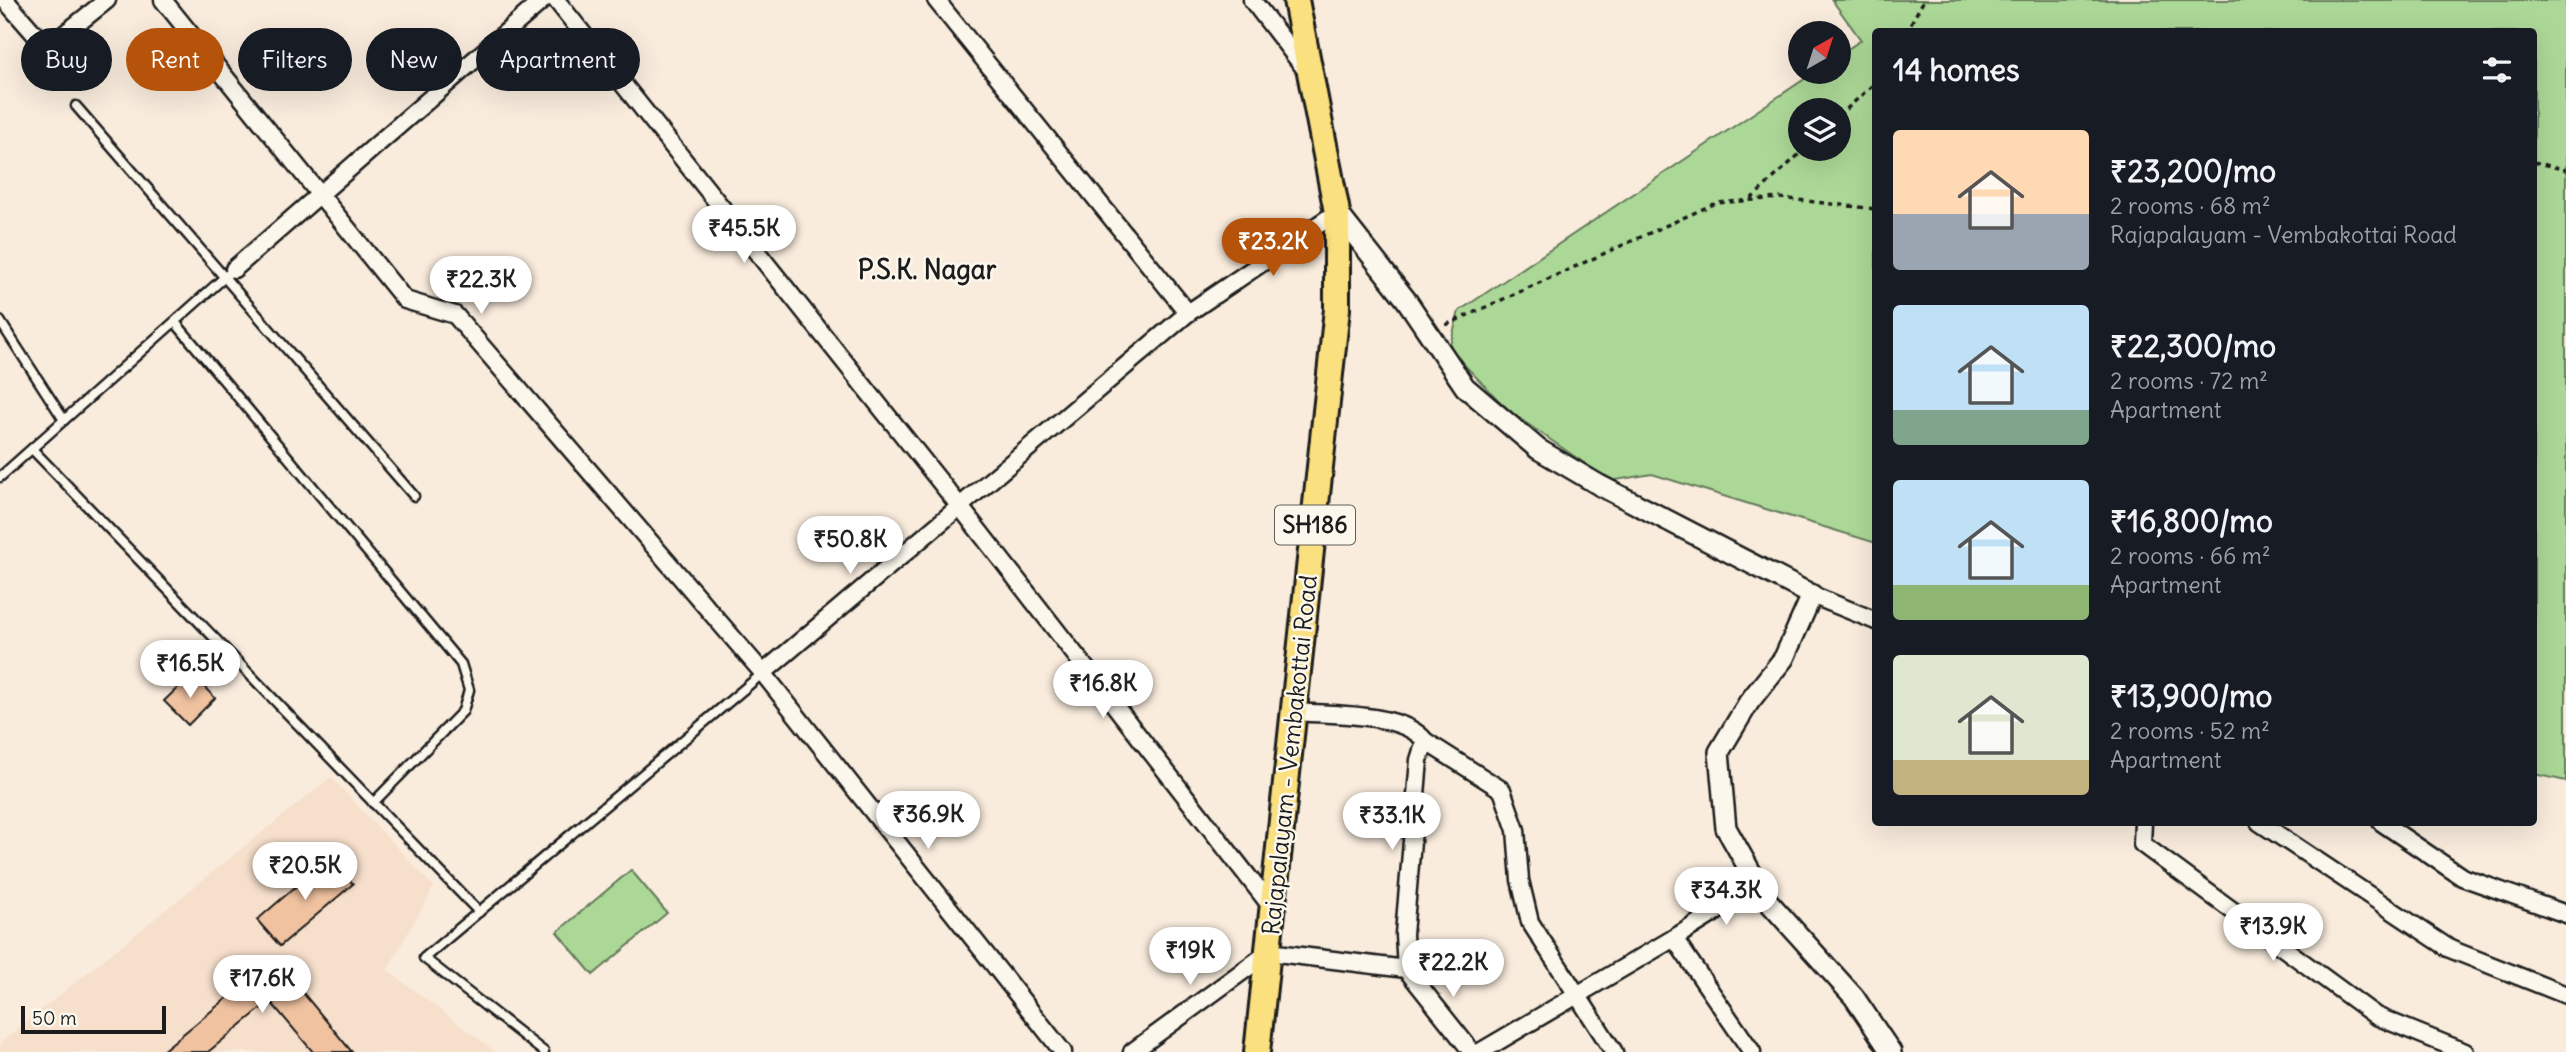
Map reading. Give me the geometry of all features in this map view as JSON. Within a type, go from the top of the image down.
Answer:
[{"type":"main road","name":"Rajapalayam - Vembakottai Road","points":[[1257,1052],[1337,309],[1337,212],[1296,0]]},
{"type":"street","points":[[5,0],[47,48],[107,0]]},
{"type":"street","points":[[163,0],[404,300],[455,315],[763,673],[1063,1052]]},
{"type":"street","points":[[229,273],[543,0]]},
{"type":"street","points":[[556,0],[961,508],[1274,910]]},
{"type":"street","points":[[936,0],[1188,313]]},
{"type":"street","points":[[1252,0],[1311,76]]},
{"type":"street","points":[[763,673],[1188,313],[1337,212],[1407,301],[1465,387],[1538,449],[1599,485],[1812,595],[1872,619]]},
{"type":"street","points":[[1812,595],[1784,658],[1749,702],[1719,752],[1726,828],[1766,899],[1854,997],[1891,1052]]},
{"type":"street","points":[[1295,712],[1383,720],[1417,730],[1425,741],[1502,790],[1516,830],[1520,880],[1530,922],[1614,1052]]},
{"type":"street","points":[[1425,741],[1419,760],[1404,934],[1406,969],[1472,1052]]},
{"type":"street","points":[[2143,826],[2143,844],[2376,1016],[2465,1052]]},
{"type":"street","points":[[2265,826],[2450,949],[2566,995]]},
{"type":"street","points":[[2387,826],[2462,877],[2566,914]]},
{"type":"street","points":[[1480,1052],[1759,885]]},
{"type":"street","points":[[1674,938],[1752,1052]]},
{"type":"street","points":[[1132,1052],[1269,952],[1406,969]]},
{"type":"lane","points":[[76,106],[229,273],[414,496]]},
{"type":"lane","points":[[0,477],[229,273]]},
{"type":"lane","points":[[0,321],[65,420]]},
{"type":"lane","points":[[175,322],[461,664],[469,690],[463,711],[373,803]]},
{"type":"lane","points":[[32,449],[479,912]]},
{"type":"lane","points":[[544,1052],[424,958],[763,673]]},
{"type":"path","points":[[1908,28],[1924,0]]},
{"type":"path","points":[[1851,105],[1872,86]]},
{"type":"path","points":[[1749,201],[1792,161]]},
{"type":"path","points":[[2537,163],[2566,170]]},
{"type":"path","points":[[1429,333],[1716,203],[1780,198],[1872,209]]},
{"type":"shaded area","points":[[331,777],[434,887],[387,970],[496,1052],[0,1052],[0,1043]]},
{"type":"green space","points":[[1832,0],[2566,0],[2566,781],[2537,775],[2537,28],[1872,28],[1872,542],[1652,474],[1610,481],[1509,411],[1449,349],[1459,311],[1797,84],[1852,84],[1852,46],[1861,40],[1852,28],[1852,21],[1847,21]]},
{"type":"green space","points":[[631,870],[667,913],[593,975],[557,932]]},
{"type":"building","points":[[192,674],[215,698],[188,725],[164,701]]},
{"type":"building","points":[[330,857],[353,884],[280,946],[257,920]]},
{"type":"building","points":[[275,959],[352,1052],[313,1052],[270,1001],[208,1052],[161,1052]]},
{"type":"district","name":"P.S.K. Nagar","points":[[927,270]]}]
